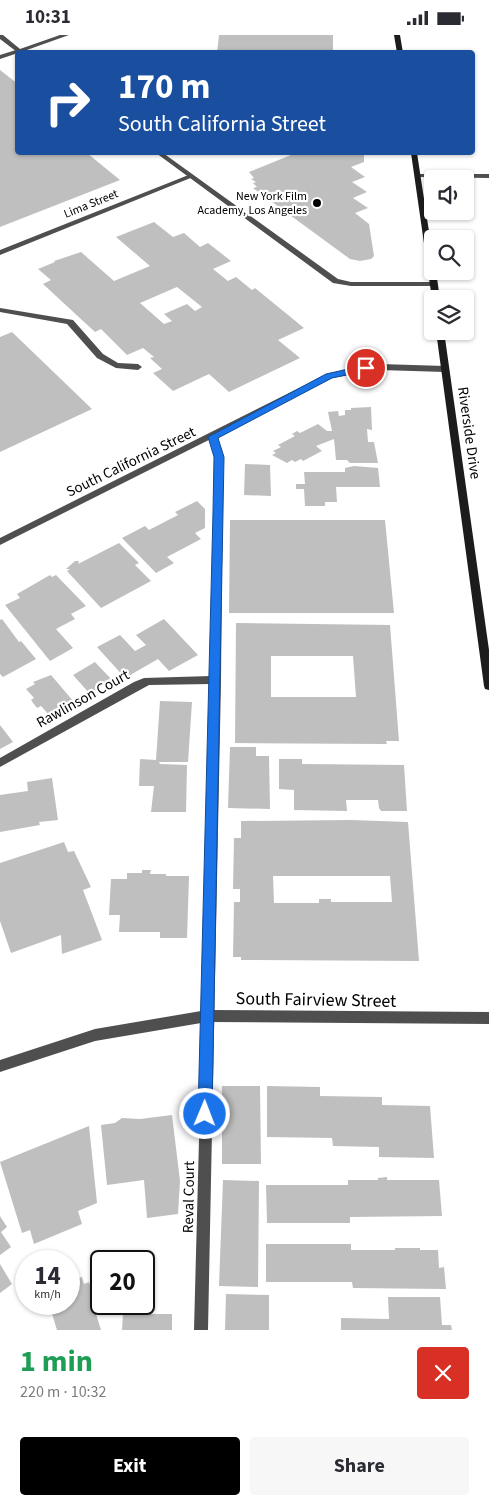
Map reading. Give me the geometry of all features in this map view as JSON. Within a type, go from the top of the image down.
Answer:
[{"type":"main road","points":[[397,35],[400,50]]},
{"type":"main road","points":[[414,155],[435,290]]},
{"type":"main road","name":"Riverside Drive","points":[[441,340],[489,686]]},
{"type":"street","points":[[26,50],[66,35]]},
{"type":"street","points":[[0,36],[18,50]]},
{"type":"street","points":[[0,57],[15,53]]},
{"type":"street","points":[[162,155],[336,281],[351,284],[434,284]]},
{"type":"street","points":[[417,175],[488,175]]},
{"type":"street","name":"Lima Street","points":[[0,253],[191,176]]},
{"type":"street","points":[[0,310],[70,322],[100,356],[116,365],[138,367]]},
{"type":"street","name":"South California Street","points":[[0,542],[213,437],[330,376],[380,367],[445,369]]},
{"type":"street","name":"Reval Court","points":[[201,1330],[216,680],[219,457],[213,437]]},
{"type":"street","name":"Rawlinson Court","points":[[0,763],[148,681],[216,680]]},
{"type":"street","name":"South Fairview Street","points":[[0,1067],[96,1035],[207,1016],[489,1017]]},
{"type":"building","points":[[219,35],[333,35],[333,50],[217,50]]},
{"type":"building","points":[[0,70],[15,82],[15,155],[89,155],[120,180],[0,227]]},
{"type":"building","name":"New York Film Academy, Los Angeles","points":[[291,155],[364,155],[364,162],[351,167],[365,177],[352,182],[367,192],[353,198],[368,208],[355,213],[369,224],[374,256],[371,259],[360,261],[350,259],[253,188],[257,187],[253,183],[256,182],[251,179],[254,178],[249,172]]},
{"type":"building","points":[[154,222],[173,237],[184,233],[200,247],[208,243],[231,261],[213,269],[228,281],[236,277],[252,290],[255,288],[304,328],[278,340],[300,358],[229,392],[209,374],[173,391],[153,373],[162,369],[150,358],[154,357],[143,348],[127,355],[101,329],[95,332],[43,284],[51,280],[38,269],[54,261],[81,252],[114,281],[150,266],[116,237]],"holes":[[[177,287],[202,307],[195,311],[187,304],[164,314],[172,321],[164,324],[140,303]]]},
{"type":"building","points":[[12,332],[92,409],[0,452],[0,337]]},
{"type":"building","points":[[371,407],[372,430],[367,429],[368,442],[374,442],[378,463],[350,463],[347,460],[336,460],[334,439],[316,446],[322,451],[303,461],[301,459],[295,462],[292,460],[287,463],[272,455],[276,453],[273,451],[281,447],[278,445],[295,436],[292,434],[297,431],[300,433],[318,424],[327,431],[332,431],[328,412],[338,411],[339,416],[345,415],[345,410],[351,410],[351,408]]},
{"type":"building","points":[[245,464],[270,465],[271,496],[244,495]]},
{"type":"building","points":[[354,466],[378,468],[380,487],[336,487],[337,502],[325,502],[325,506],[305,506],[304,489],[296,489],[296,484],[305,484],[304,472],[345,472],[345,468]]},
{"type":"building","points":[[197,501],[205,509],[205,528],[195,533],[201,539],[167,557],[174,563],[156,573],[122,538],[145,526],[149,530],[178,515],[175,512]]},
{"type":"building","points":[[230,520],[385,520],[394,613],[229,613]]},
{"type":"building","points":[[119,543],[139,563],[135,565],[151,581],[101,608],[67,571],[70,569],[66,569],[75,561],[79,561],[78,564]]},
{"type":"building","points":[[50,575],[52,577],[56,575],[86,606],[71,614],[75,619],[56,629],[73,648],[50,661],[5,605],[20,598],[17,594]]},
{"type":"building","points":[[2,619],[19,642],[21,641],[36,659],[3,677],[0,674],[0,620]]},
{"type":"building","points":[[164,619],[198,655],[169,671],[158,659],[125,678],[97,647],[120,635],[135,651],[146,645],[136,635]]},
{"type":"building","points":[[236,623],[390,625],[399,741],[386,741],[387,744],[235,743]],"holes":[[[271,656],[353,656],[356,697],[271,697]]]},
{"type":"building","points":[[95,662],[112,680],[90,694],[73,675]]},
{"type":"building","points":[[51,675],[74,702],[50,716],[41,706],[37,708],[31,700],[34,698],[26,689],[35,684],[33,682]]},
{"type":"building","points":[[160,701],[192,702],[188,762],[159,762],[160,764],[187,765],[186,812],[151,812],[154,786],[139,786],[140,759],[156,760]]},
{"type":"building","points":[[0,725],[13,742],[0,749]]},
{"type":"building","points":[[230,747],[256,747],[256,756],[269,756],[270,809],[228,808]]},
{"type":"building","points":[[279,759],[302,759],[302,764],[404,765],[407,811],[381,811],[378,800],[346,800],[347,811],[294,810],[294,790],[279,789]]},
{"type":"building","points":[[52,778],[58,820],[39,822],[40,825],[0,832],[0,795],[28,791],[27,782]]},
{"type":"building","points":[[351,820],[408,822],[419,961],[241,960],[241,957],[233,957],[234,902],[240,902],[240,889],[233,889],[234,838],[241,838],[241,821]],"holes":[[[273,876],[390,876],[392,902],[331,902],[331,899],[319,899],[319,903],[274,903]]]},
{"type":"building","points":[[64,842],[68,852],[74,851],[91,887],[83,890],[102,940],[62,954],[61,935],[11,953],[0,921],[0,863]]},
{"type":"building","points":[[142,870],[151,870],[150,874],[189,876],[187,938],[160,938],[160,932],[119,932],[120,915],[109,915],[111,879],[127,879],[127,873],[142,873]]},
{"type":"building","points":[[222,1086],[260,1086],[261,1164],[222,1164]]},
{"type":"building","points":[[267,1086],[320,1087],[320,1096],[382,1097],[382,1105],[430,1106],[434,1158],[379,1157],[379,1147],[333,1146],[332,1138],[267,1137]]},
{"type":"building","points":[[172,1115],[180,1181],[178,1214],[147,1218],[144,1180],[107,1185],[101,1125],[115,1123],[122,1118],[140,1119]]},
{"type":"building","points":[[89,1126],[97,1203],[78,1211],[82,1224],[34,1244],[30,1230],[22,1233],[0,1162]]},
{"type":"building","points":[[387,1177],[387,1180],[439,1180],[442,1216],[350,1217],[350,1223],[267,1223],[266,1185],[348,1185],[348,1180],[378,1180],[378,1178]]},
{"type":"building","points":[[223,1180],[259,1181],[258,1287],[219,1286]]},
{"type":"building","points":[[0,1216],[7,1227],[1,1232],[11,1247],[0,1255]]},
{"type":"building","points":[[266,1244],[351,1244],[351,1250],[420,1248],[420,1250],[438,1250],[439,1268],[444,1267],[446,1289],[353,1288],[352,1282],[266,1282]]},
{"type":"building","points":[[0,1264],[12,1284],[0,1293]]},
{"type":"building","points":[[82,1277],[84,1284],[89,1282],[90,1315],[96,1315],[101,1330],[57,1330],[52,1315],[80,1315],[80,1278]]},
{"type":"building","points":[[226,1294],[269,1295],[269,1330],[225,1330]]},
{"type":"building","points":[[388,1297],[440,1297],[442,1325],[451,1325],[452,1330],[341,1330],[341,1318],[389,1319]]},
{"type":"building","points":[[172,1314],[172,1330],[122,1330],[123,1315]]},
{"type":"place","name":"New York Film Academy, Los Angeles","points":[[317,203]]},
{"type":"route","points":[[205,1114],[216,680],[219,457],[213,437],[330,376],[366,368]]}]
